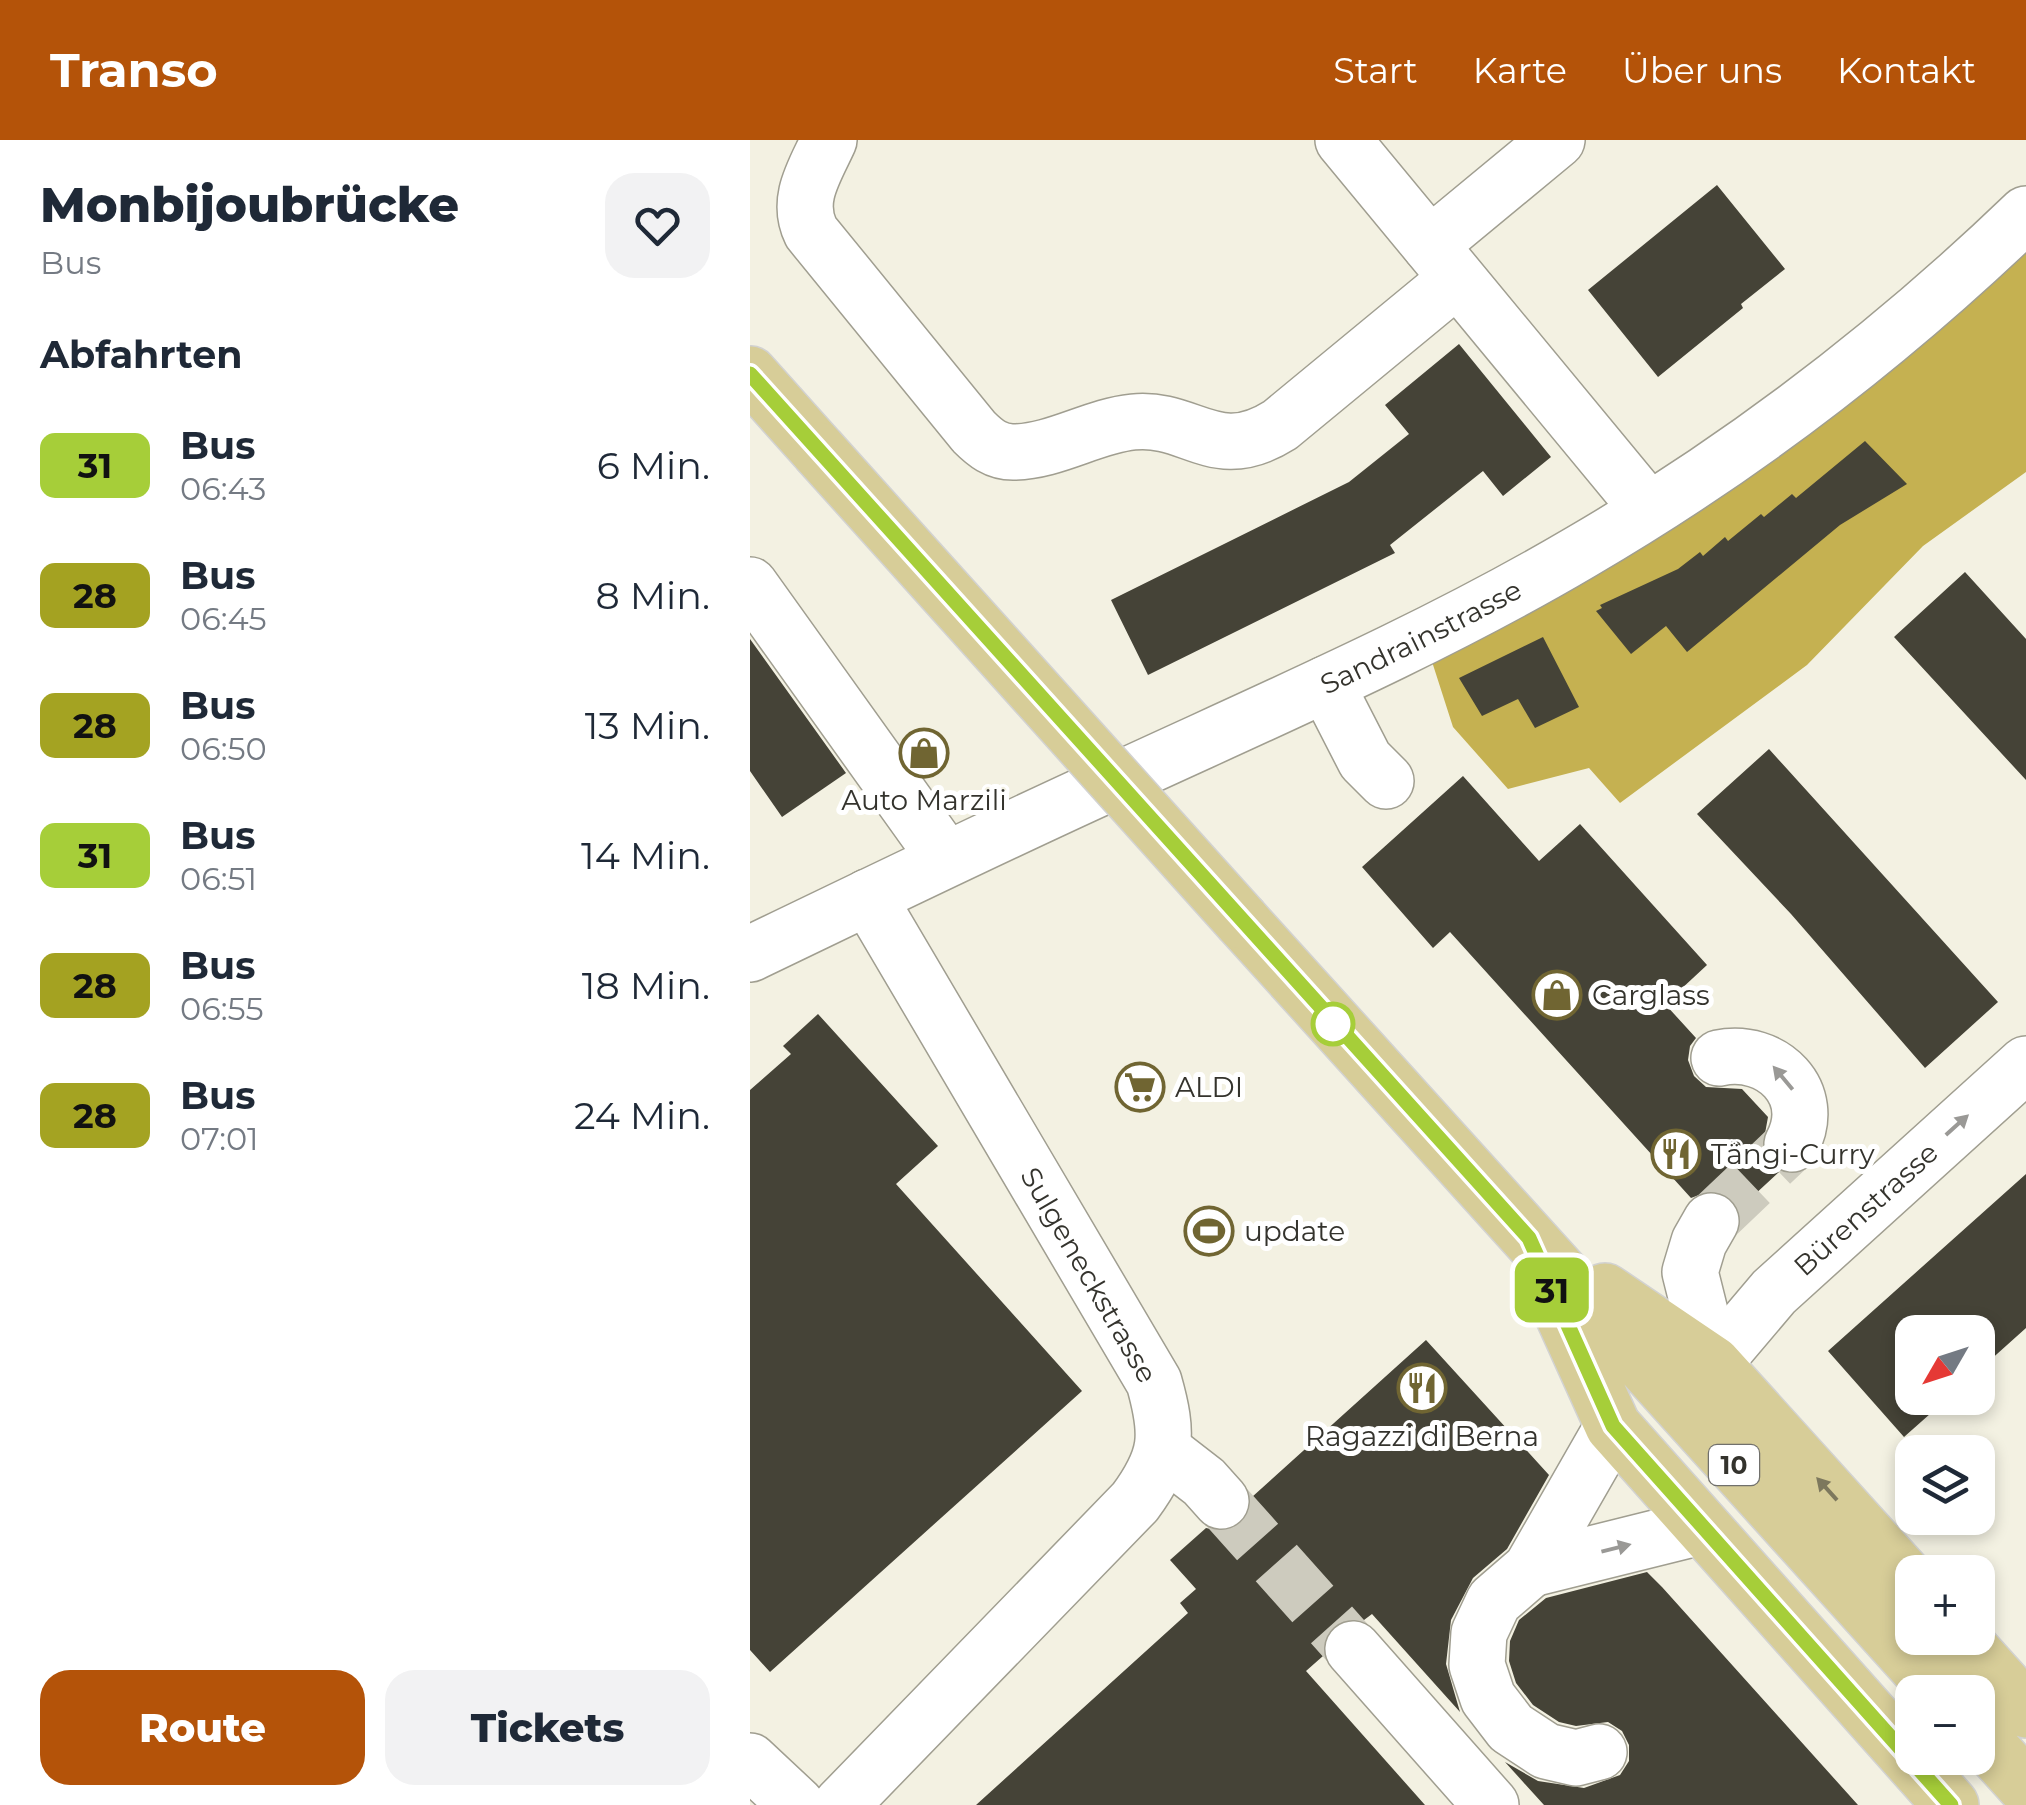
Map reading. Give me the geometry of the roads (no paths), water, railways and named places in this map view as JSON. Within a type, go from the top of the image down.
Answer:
[{"type":"main road","name":"10","points":[[750,374],[1925,1675]]},
{"type":"main road","points":[[1529,1238],[1714,1364],[1895,1565]]},
{"type":"main road","points":[[1529,1238],[1613,1426],[1951,1805]]},
{"type":"main road","points":[[1976,1655],[2026,1710]]},
{"type":"main road","points":[[1995,1753],[2026,1787]]},
{"type":"street","points":[[829,140],[803,203],[804,218],[811,232],[974,432],[998,450],[1022,451],[1132,422],[1230,442],[1254,438],[1280,425],[1443,262],[1557,140]]},
{"type":"street","points":[[1343,140],[1648,509]]},
{"type":"street","name":"Sandrainstrasse","points":[[750,954],[1439,630],[1582,551],[1728,457],[1818,392],[1980,258],[2026,214]]},
{"type":"street","points":[[750,584],[946,859]]},
{"type":"street","points":[[1326,684],[1365,760],[1386,781]]},
{"type":"street","name":"Sulgeneckstrasse","points":[[868,898],[1154,1382],[1164,1418],[1164,1451]]},
{"type":"street","points":[[1719,1058],[1748,1054],[1783,1074],[1800,1110],[1792,1144]]},
{"type":"street","name":"Bürenstrasse","points":[[1714,1364],[1774,1292],[2026,1064]]},
{"type":"street","points":[[1711,1221],[1699,1242],[1690,1272],[1714,1364]]},
{"type":"street","points":[[1599,1752],[1576,1758],[1546,1751],[1511,1728],[1488,1698],[1477,1665],[1479,1633],[1494,1601],[1532,1569],[1613,1426]]},
{"type":"street","points":[[840,1805],[1134,1502],[1154,1476],[1164,1451],[1204,1482],[1221,1502]]},
{"type":"street","points":[[1532,1569],[1700,1526]]},
{"type":"street","points":[[1352,1649],[1492,1805]]},
{"type":"street","points":[[750,1761],[796,1805]]},
{"type":"tunnel","points":[[1711,1221],[1792,1144]]},
{"type":"tunnel","points":[[1221,1501],[1353,1649]]},
{"type":"place","name":"Auto Marzili","points":[[924,753]]},
{"type":"place","name":"Carglass","points":[[1557,995]]},
{"type":"place","name":"ALDI","points":[[1140,1087]]},
{"type":"place","name":"Tängi-Curry","points":[[1676,1154]]},
{"type":"place","name":"update","points":[[1209,1231]]},
{"type":"place","name":"Ragazzi di Berna","points":[[1422,1388]]}]
